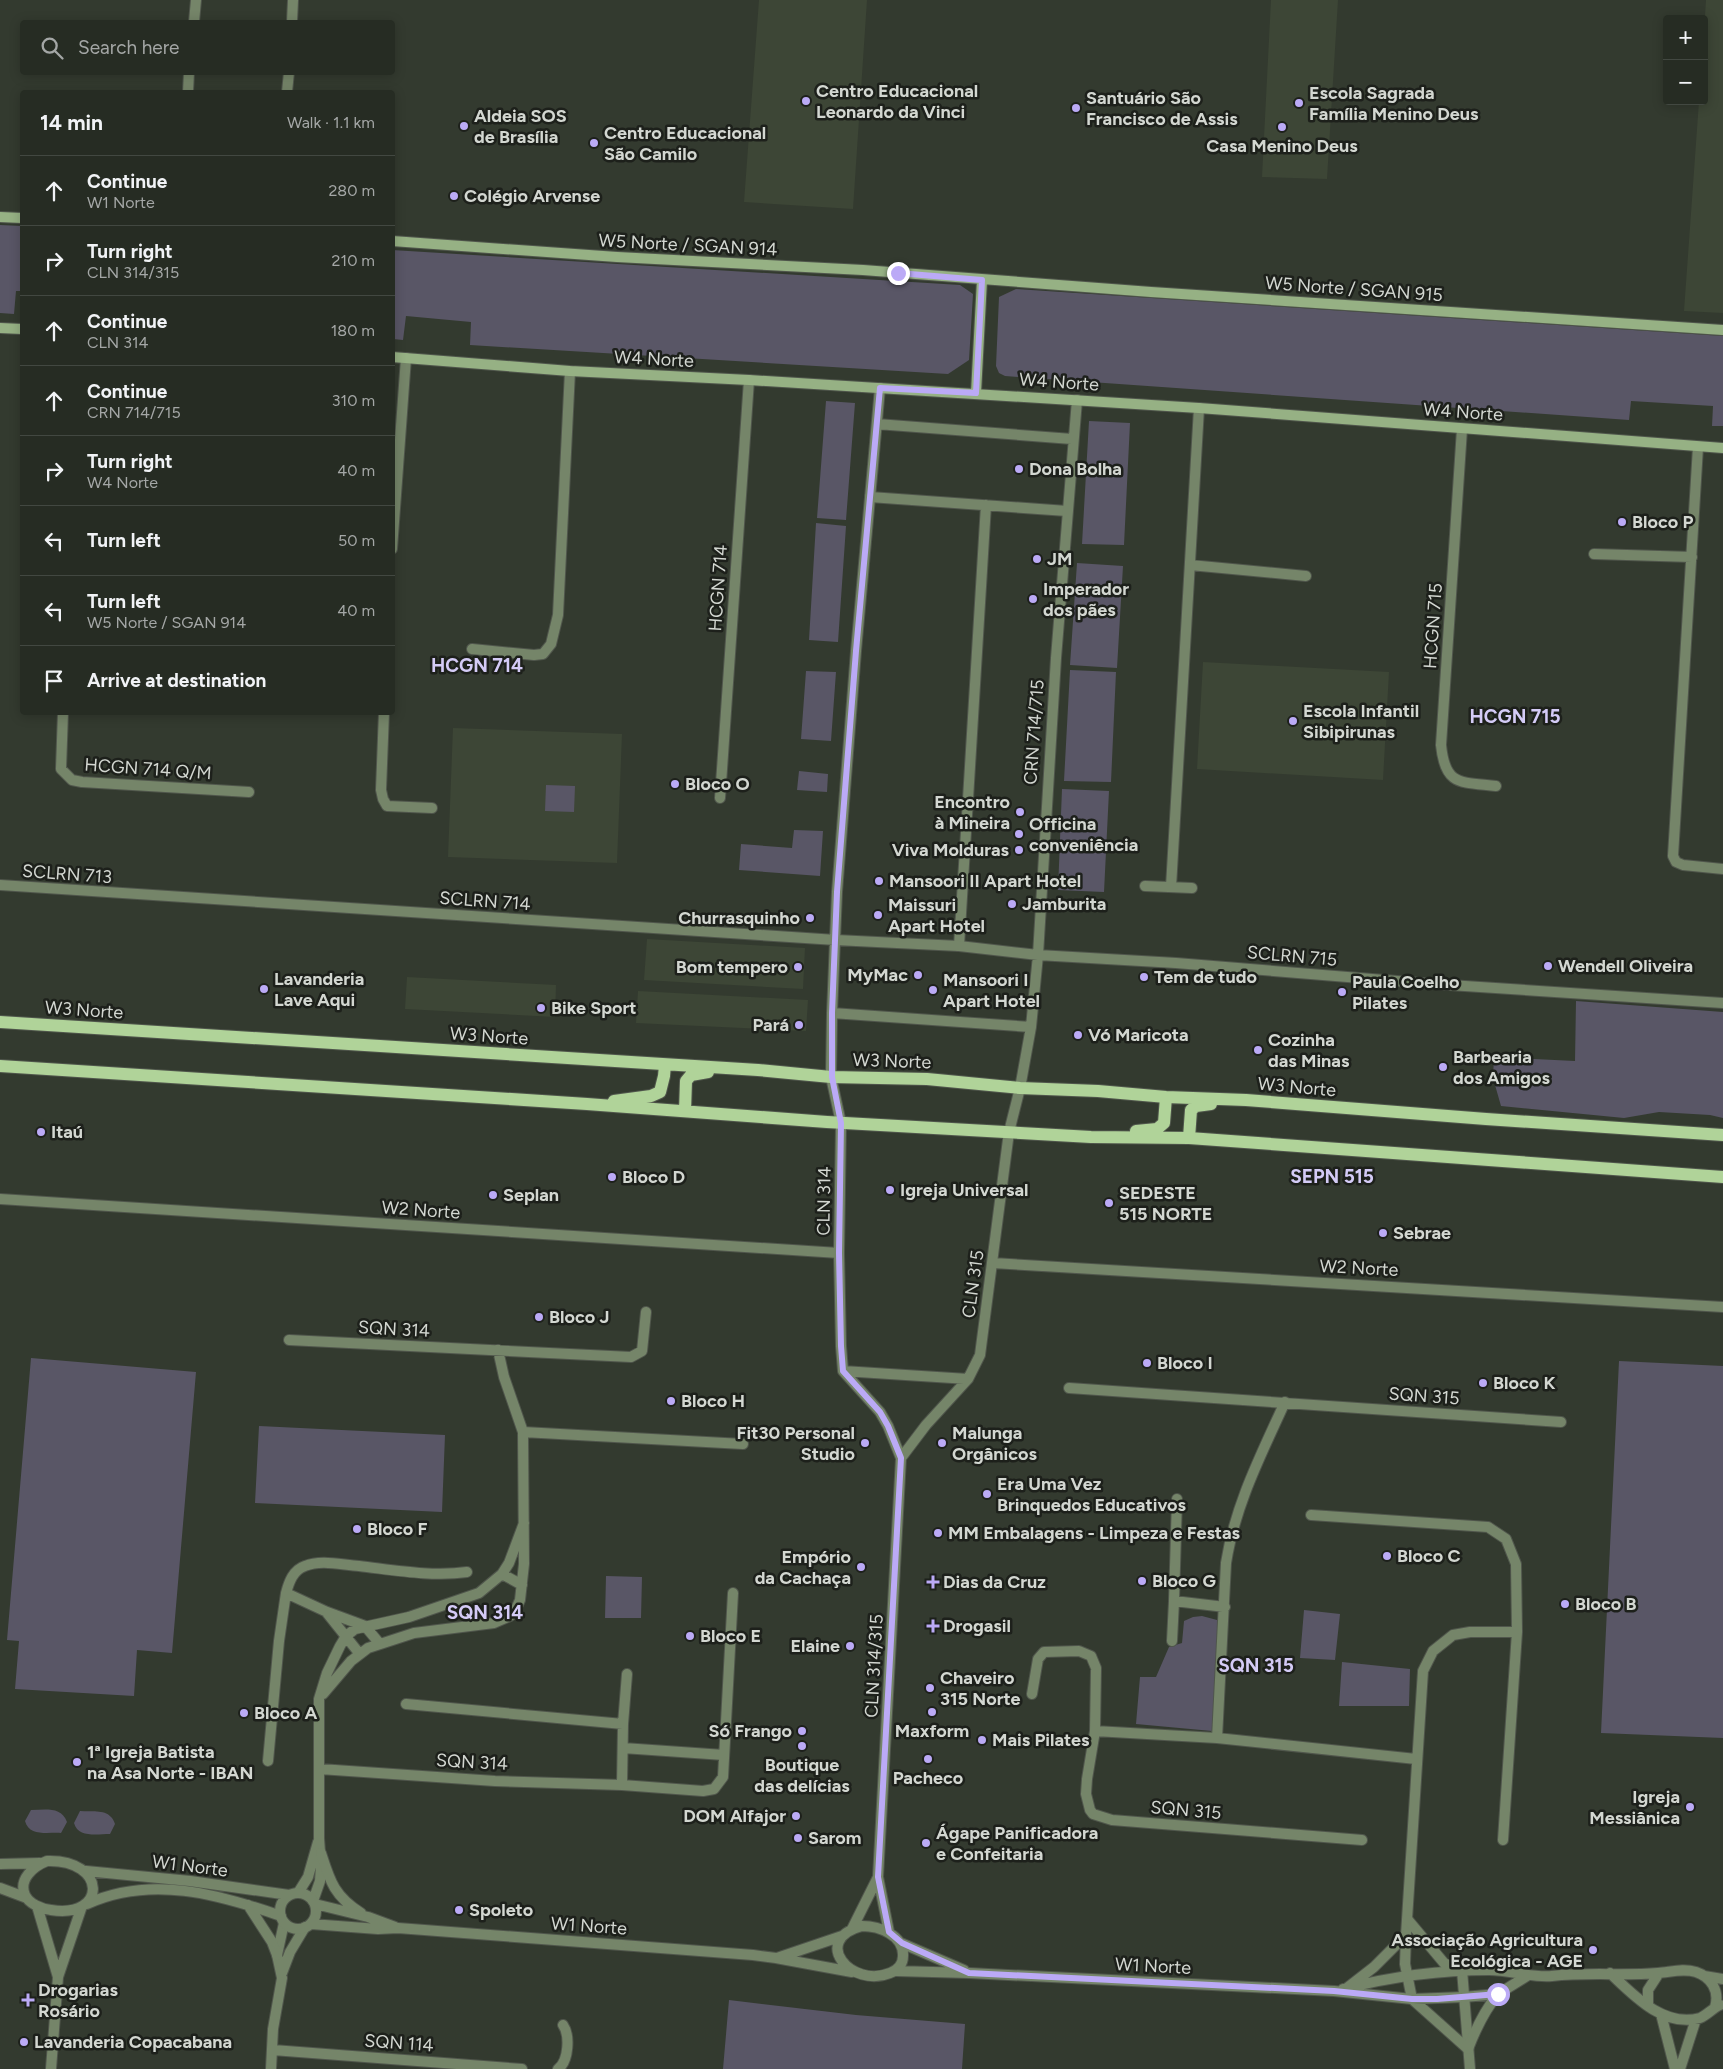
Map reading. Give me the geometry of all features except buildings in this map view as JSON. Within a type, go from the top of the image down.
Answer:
[{"type":"main road","points":[[0,217],[20,218]]},
{"type":"main road","name":"W5 Norte / SGAN 914","points":[[395,241],[617,257],[863,270],[982,280]]},
{"type":"main road","points":[[976,393],[982,280]]},
{"type":"main road","name":"W5 Norte / SGAN 915","points":[[982,280],[1723,330]]},
{"type":"main road","points":[[0,328],[20,329]]},
{"type":"main road","name":"W4 Norte","points":[[395,357],[570,371],[976,393],[1199,408],[1723,448]]},
{"type":"main road","name":"W3 Norte","points":[[0,1022],[725,1068],[832,1077],[927,1079],[1020,1088],[1246,1100],[1723,1135]]},
{"type":"main road","points":[[587,1104],[651,1096],[660,1092],[665,1065]]},
{"type":"main road","points":[[0,1066],[587,1104],[841,1123],[1091,1137],[1189,1138],[1723,1176]]},
{"type":"main road","points":[[685,1111],[686,1081],[691,1075],[725,1068]]},
{"type":"main road","points":[[1091,1137],[1156,1128],[1164,1123],[1166,1097]]},
{"type":"main road","points":[[1189,1138],[1191,1110],[1196,1106],[1246,1100]]},
{"type":"street","points":[[194,20],[196,0]]},
{"type":"street","points":[[292,20],[293,0]]},
{"type":"street","points":[[188,90],[189,75]]},
{"type":"street","points":[[288,90],[289,75]]},
{"type":"street","points":[[395,508],[406,358]]},
{"type":"street","points":[[472,649],[534,655],[542,654],[551,644],[558,615],[570,371]]},
{"type":"street","name":"HCGN 714","points":[[720,798],[749,380]]},
{"type":"street","points":[[832,1077],[832,1013],[838,883],[856,651],[880,388]]},
{"type":"street","name":"CRN 714/715","points":[[1020,1088],[1031,1027],[1038,955],[1046,803],[1072,439],[1077,400]]},
{"type":"street","points":[[1171,887],[1199,408]]},
{"type":"street","points":[[877,424],[1072,439]]},
{"type":"street","name":"HCGN 715","points":[[1462,428],[1441,745],[1443,764],[1448,772],[1458,780],[1496,786]]},
{"type":"street","points":[[1698,447],[1674,856],[1676,862],[1683,865],[1723,869]]},
{"type":"street","points":[[870,497],[1067,511]]},
{"type":"street","points":[[959,946],[986,504]]},
{"type":"street","points":[[1594,554],[1692,557]]},
{"type":"street","points":[[1190,565],[1306,576]]},
{"type":"street","name":"HCGN 714 Q/M","points":[[63,715],[61,769],[64,775],[72,780],[249,792]]},
{"type":"street","points":[[384,715],[381,790],[383,799],[387,806],[432,808]]},
{"type":"street","name":"SCLRN 713","points":[[0,885],[132,895]]},
{"type":"street","points":[[1145,886],[1192,888]]},
{"type":"street","name":"SCLRN 714","points":[[132,895],[836,940]]},
{"type":"street","points":[[836,940],[959,946],[1038,955]]},
{"type":"street","name":"SCLRN 715","points":[[1038,955],[1176,963],[1444,985],[1723,1003]]},
{"type":"street","points":[[832,1013],[1031,1027]]},
{"type":"street","name":"CLN 314","points":[[832,1077],[841,1123],[839,1253],[843,1371]]},
{"type":"street","name":"CLN 315","points":[[901,1458],[926,1425],[968,1379],[980,1355],[1009,1132],[1020,1088]]},
{"type":"street","name":"W2 Norte","points":[[0,1199],[839,1253]]},
{"type":"street","name":"W2 Norte","points":[[993,1263],[1723,1307]]},
{"type":"street","name":"SQN 314","points":[[290,1340],[631,1357],[642,1351],[646,1312]]},
{"type":"street","points":[[319,1699],[359,1653],[368,1648],[414,1633],[501,1621],[515,1611],[520,1600],[522,1586],[524,1523],[523,1432],[504,1377],[498,1350]]},
{"type":"street","points":[[843,1371],[968,1379]]},
{"type":"street","points":[[843,1371],[884,1419],[901,1458]]},
{"type":"street","name":"SQN 315","points":[[1068,1388],[1561,1422]]},
{"type":"street","points":[[1217,1738],[1226,1563],[1230,1536],[1242,1497],[1285,1402]]},
{"type":"street","points":[[523,1432],[743,1444]]},
{"type":"street","name":"CLN 314/315","points":[[889,1932],[878,1877],[901,1458]]},
{"type":"street","points":[[1172,1642],[1177,1499]]},
{"type":"street","points":[[1311,1515],[1488,1527],[1506,1539],[1516,1564],[1517,1632],[1503,1840]]},
{"type":"street","points":[[271,2069],[273,2030],[282,1973],[290,1952],[316,1911],[314,1903],[320,1881],[321,1853],[319,1838],[319,1699],[327,1673],[346,1636],[355,1629],[409,1617],[478,1593],[502,1574],[509,1563],[524,1523]]},
{"type":"street","points":[[268,1761],[279,1641],[286,1593],[289,1581],[295,1572],[304,1566],[314,1563],[328,1563],[434,1573],[467,1572]]},
{"type":"street","points":[[502,1574],[522,1586]]},
{"type":"street","points":[[286,1593],[327,1612],[365,1626],[380,1644]]},
{"type":"street","name":"SQN 314","points":[[320,1769],[703,1791],[714,1789],[723,1777],[733,1593]]},
{"type":"street","points":[[1174,1601],[1225,1607]]},
{"type":"street","points":[[327,1612],[359,1653]]},
{"type":"street","points":[[409,1617],[414,1633]]},
{"type":"street","points":[[1468,2049],[1412,1999],[1407,1976],[1406,1935],[1423,1671],[1433,1650],[1453,1635],[1470,1632],[1517,1632]]},
{"type":"street","name":"SQN 315","points":[[1032,1694],[1038,1659],[1044,1652],[1079,1651],[1090,1656],[1096,1668],[1095,1731],[1086,1794],[1090,1810],[1102,1818],[1362,1840]]},
{"type":"street","points":[[622,1785],[623,1724],[627,1674]]},
{"type":"street","points":[[406,1704],[623,1724]]},
{"type":"street","points":[[1095,1731],[1217,1738],[1416,1759]]},
{"type":"street","points":[[623,1748],[724,1755]]},
{"type":"street","points":[[277,1955],[282,1920],[280,1909],[283,1901],[294,1894],[308,1877],[319,1838]]},
{"type":"street","points":[[321,1853],[331,1884],[338,1895],[347,1904],[368,1918]]},
{"type":"street","points":[[0,1864],[56,1861],[69,1863],[86,1871],[91,1876],[93,1886],[92,1897],[84,1906],[58,1977],[51,2069]]},
{"type":"street","points":[[27,1898],[24,1890],[25,1880],[32,1869],[41,1863]]},
{"type":"street","name":"W1 Norte","points":[[86,1871],[294,1894]]},
{"type":"street","name":"CLN 314/315","points":[[852,1929],[878,1877]]},
{"type":"street","points":[[0,1888],[27,1898],[37,1906],[58,1911],[84,1906]]},
{"type":"street","name":"W1 Norte","points":[[84,1906],[107,1895],[165,1890],[188,1891],[248,1905],[282,1920]]},
{"type":"street","points":[[294,1894],[306,1895],[314,1903]]},
{"type":"street","name":"W1 Norte","points":[[314,1903],[398,1928]]},
{"type":"street","points":[[248,1905],[272,1942],[282,1973]]},
{"type":"street","points":[[37,1906],[58,1977]]},
{"type":"street","points":[[282,1920],[298,1929],[308,1926]]},
{"type":"street","points":[[1408,1920],[1444,1963],[1462,1970],[1470,2069]]},
{"type":"street","name":"W1 Norte","points":[[308,1926],[398,1928],[776,1958],[852,1972]]},
{"type":"street","points":[[871,1926],[889,1932],[902,1943],[904,1950],[903,1961],[896,1971],[887,1975],[870,1976],[852,1972],[837,1956],[838,1943],[842,1936],[852,1929],[871,1926]]},
{"type":"street","points":[[1347,1988],[1374,1967],[1406,1935]]},
{"type":"street","name":"W1 Norte","points":[[776,1958],[842,1936]]},
{"type":"street","name":"W1 Norte","points":[[902,1943],[969,1973]]},
{"type":"street","name":"W1 Norte","points":[[1334,1991],[1407,1976],[1462,1970],[1502,1970],[1527,1976],[1659,1973]]},
{"type":"street","points":[[1648,2004],[1648,1990],[1659,1973],[1676,1970],[1694,1971],[1704,1976],[1723,1979]]},
{"type":"street","name":"W1 Norte","points":[[896,1971],[1334,1991],[1412,1999],[1498,1994],[1527,1976]]},
{"type":"street","points":[[1610,1973],[1630,1992],[1671,2019],[1703,2017],[1719,2005],[1713,1985],[1704,1976]]},
{"type":"street","points":[[1468,2049],[1479,2022],[1498,1994]]},
{"type":"street","points":[[1661,2014],[1674,2069]]},
{"type":"street","points":[[1680,2069],[1696,2018]]},
{"type":"street","points":[[558,2069],[562,2066],[566,2053],[566,2030],[562,2026]]},
{"type":"street","name":"SQN 114","points":[[273,2050],[522,2069]]},
{"type":"shaded area","name":"Centro Educacional Leonardo da Vinci","points":[[759,0],[867,0],[853,209],[744,202]]},
{"type":"shaded area","name":"Escola Sagrada Família Menino Deus","points":[[1271,0],[1338,0],[1327,179],[1262,177]]},
{"type":"shaded area","points":[[1706,0],[1723,0],[1723,313],[1684,311],[1699,105],[1708,105],[1708,15],[1705,15]]},
{"type":"shaded area","points":[[0,225],[20,226],[20,291],[16,291],[14,314],[0,313]]},
{"type":"shaded area","points":[[395,250],[960,285],[973,294],[969,360],[948,374],[470,345],[471,322],[406,316],[403,340],[395,339]]},
{"type":"shaded area","points":[[1016,289],[1723,336],[1723,426],[1712,426],[1713,406],[1631,401],[1629,420],[1005,376],[999,373],[996,366],[999,297]]},
{"type":"shaded area","points":[[826,401],[855,403],[846,520],[817,518]]},
{"type":"shaded area","points":[[1089,421],[1130,423],[1124,545],[1082,544]]},
{"type":"shaded area","points":[[816,523],[846,526],[838,642],[809,640]]},
{"type":"shaded area","points":[[1077,563],[1123,566],[1117,668],[1070,665]]},
{"type":"shaded area","name":"Escola Infantil Sibipirunas","points":[[1203,662],[1389,672],[1383,780],[1197,769]]},
{"type":"shaded area","points":[[1070,670],[1116,672],[1111,782],[1064,781]]},
{"type":"shaded area","points":[[806,671],[836,672],[831,741],[801,739]]},
{"type":"shaded area","points":[[453,728],[622,734],[617,863],[448,857]]},
{"type":"shaded area","points":[[799,771],[828,774],[827,792],[797,790]]},
{"type":"shaded area","points":[[546,785],[575,786],[574,812],[545,811]]},
{"type":"shaded area","points":[[1062,789],[1109,791],[1104,892],[1058,890]]},
{"type":"shaded area","points":[[794,830],[823,831],[820,876],[739,870],[741,844],[792,848]]},
{"type":"shaded area","points":[[647,939],[805,948],[803,989],[644,980]]},
{"type":"shaded area","points":[[407,977],[556,985],[555,1017],[405,1009]]},
{"type":"shaded area","points":[[638,991],[808,1000],[806,1031],[636,1023]]},
{"type":"shaded area","points":[[1576,1001],[1723,1012],[1723,1118],[1710,1115],[1659,1112],[1624,1118],[1501,1106],[1493,1078],[1494,1057],[1575,1061]]},
{"type":"shaded area","points":[[31,1358],[196,1372],[172,1653],[137,1650],[134,1696],[15,1689],[19,1641],[7,1640]]},
{"type":"shaded area","points":[[1619,1361],[1723,1366],[1723,1738],[1601,1733]]},
{"type":"shaded area","points":[[259,1426],[445,1435],[442,1512],[255,1503]]},
{"type":"shaded area","points":[[606,1576],[642,1577],[641,1618],[605,1618]]},
{"type":"shaded area","points":[[1304,1610],[1340,1614],[1335,1660],[1300,1658]]},
{"type":"shaded area","points":[[1202,1616],[1217,1620],[1221,1624],[1212,1731],[1136,1724],[1140,1677],[1156,1677],[1169,1647],[1182,1643],[1184,1621]]},
{"type":"shaded area","points":[[1342,1662],[1410,1669],[1409,1706],[1339,1706]]},
{"type":"shaded area","points":[[31,1810],[57,1811],[61,1813],[67,1822],[61,1833],[35,1832],[27,1826],[25,1821]]},
{"type":"shaded area","points":[[80,1811],[101,1812],[109,1815],[115,1824],[110,1834],[89,1834],[79,1831],[74,1823]]},
{"type":"shaded area","points":[[729,2000],[856,2015],[965,2024],[962,2069],[723,2069]]},
{"type":"place","name":"Centro Educacional Leonardo da Vinci","points":[[806,101]]},
{"type":"place","name":"Escola Sagrada Família Menino Deus","points":[[1299,103]]},
{"type":"place","name":"Santuário São Francisco de Assis","points":[[1076,108]]},
{"type":"place","name":"Aldeia SOS de Brasília","points":[[464,126]]},
{"type":"place","name":"Casa Menino Deus","points":[[1282,127]]},
{"type":"place","name":"Centro Educacional São Camilo","points":[[594,143]]},
{"type":"place","name":"Colégio Arvense","points":[[454,196]]},
{"type":"place","name":"Dona Bolha","points":[[1019,469]]},
{"type":"place","name":"Bloco P","points":[[1622,522]]},
{"type":"place","name":"JM","points":[[1037,559]]},
{"type":"place","name":"Imperador dos pães","points":[[1033,599]]},
{"type":"place","name":"Escola Infantil Sibipirunas","points":[[1293,721]]},
{"type":"place","name":"Bloco O","points":[[675,784]]},
{"type":"place","name":"Encontro à Mineira","points":[[1020,812]]},
{"type":"place","name":"Officina conveniência","points":[[1019,834]]},
{"type":"place","name":"Viva Molduras","points":[[1019,850]]},
{"type":"place","name":"Mansoori II Apart Hotel","points":[[879,881]]},
{"type":"place","name":"Jamburita","points":[[1012,904]]},
{"type":"place","name":"Maissuri Apart Hotel","points":[[878,915]]},
{"type":"place","name":"Churrasquinho","points":[[810,918]]},
{"type":"place","name":"Wendell Oliveira","points":[[1548,966]]},
{"type":"place","name":"Bom tempero","points":[[798,967]]},
{"type":"place","name":"MyMac","points":[[918,975]]},
{"type":"place","name":"Tem de tudo","points":[[1144,977]]},
{"type":"place","name":"Lavanderia Lave Aqui","points":[[264,989]]},
{"type":"place","name":"Mansoori I Apart Hotel","points":[[933,990]]},
{"type":"place","name":"Paula Coelho Pilates","points":[[1342,992]]},
{"type":"place","name":"Bike Sport","points":[[541,1008]]},
{"type":"place","name":"Pará","points":[[799,1025]]},
{"type":"place","name":"Vó Maricota","points":[[1078,1035]]},
{"type":"place","name":"Cozinha das Minas","points":[[1258,1050]]},
{"type":"place","name":"Barbearia dos Amigos","points":[[1443,1067]]},
{"type":"place","name":"Itaú","points":[[41,1132]]},
{"type":"place","name":"Bloco D","points":[[612,1177]]},
{"type":"place","name":"Igreja Universal","points":[[890,1190]]},
{"type":"place","name":"Seplan","points":[[493,1195]]},
{"type":"place","name":"SEDESTE 515 NORTE","points":[[1109,1203]]},
{"type":"place","name":"Sebrae","points":[[1383,1233]]},
{"type":"place","name":"Bloco J","points":[[539,1317]]},
{"type":"place","name":"Bloco I","points":[[1147,1363]]},
{"type":"place","name":"Bloco K","points":[[1483,1383]]},
{"type":"place","name":"Bloco H","points":[[671,1401]]},
{"type":"place","name":"Fit30 Personal Studio","points":[[865,1443]]},
{"type":"place","name":"Malunga Orgânicos","points":[[942,1443]]},
{"type":"place","name":"Era Uma Vez Brinquedos Educativos","points":[[987,1494]]},
{"type":"place","name":"Bloco F","points":[[357,1529]]},
{"type":"place","name":"MM Embalagens - Limpeza e Festas","points":[[938,1533]]},
{"type":"place","name":"Bloco C","points":[[1387,1556]]},
{"type":"place","name":"Empório da Cachaça","points":[[861,1567]]},
{"type":"place","name":"Bloco G","points":[[1142,1581]]},
{"type":"place","name":"Dias da Cruz","points":[[933,1582]]},
{"type":"place","name":"Bloco B","points":[[1565,1604]]},
{"type":"place","name":"Drogasil","points":[[933,1626]]},
{"type":"place","name":"Bloco E","points":[[690,1636]]},
{"type":"place","name":"Elaine","points":[[850,1646]]},
{"type":"place","name":"Chaveiro 315 Norte","points":[[930,1688]]},
{"type":"place","name":"Maxform","points":[[932,1712]]},
{"type":"place","name":"Bloco A","points":[[244,1713]]},
{"type":"place","name":"Só Frango","points":[[802,1731]]},
{"type":"place","name":"Mais Pilates","points":[[982,1740]]},
{"type":"place","name":"Boutique das delícias","points":[[802,1746]]},
{"type":"place","name":"Pacheco","points":[[928,1759]]},
{"type":"place","name":"1ª Igreja Batista na Asa Norte - IBAN","points":[[77,1762]]},
{"type":"place","name":"Igreja Messiânica","points":[[1690,1807]]},
{"type":"place","name":"DOM Alfajor","points":[[796,1816]]},
{"type":"place","name":"Sarom","points":[[798,1838]]},
{"type":"place","name":"Ágape Panificadora e Confeitaria","points":[[926,1843]]},
{"type":"place","name":"Spoleto","points":[[459,1910]]},
{"type":"place","name":"Associação Agricultura Ecológica - AGE","points":[[1593,1950]]},
{"type":"place","name":"Drogarias Rosário","points":[[28,2000]]},
{"type":"place","name":"Lavanderia Copacabana","points":[[24,2042]]},
{"type":"district","name":"HCGN 714","points":[[477,665]]},
{"type":"district","name":"HCGN 715","points":[[1515,716]]},
{"type":"district","name":"SEPN 515","points":[[1332,1176]]},
{"type":"district","name":"SQN 314","points":[[485,1612]]},
{"type":"district","name":"SQN 315","points":[[1256,1665]]},
{"type":"route","points":[[898,273],[982,280],[976,393],[880,388],[856,651],[837,892],[832,1013],[832,1077],[841,1123],[839,1253],[843,1371],[880,1412],[901,1458],[878,1877],[889,1932],[902,1943],[969,1973],[1334,1991],[1412,1999],[1498,1994]]}]
